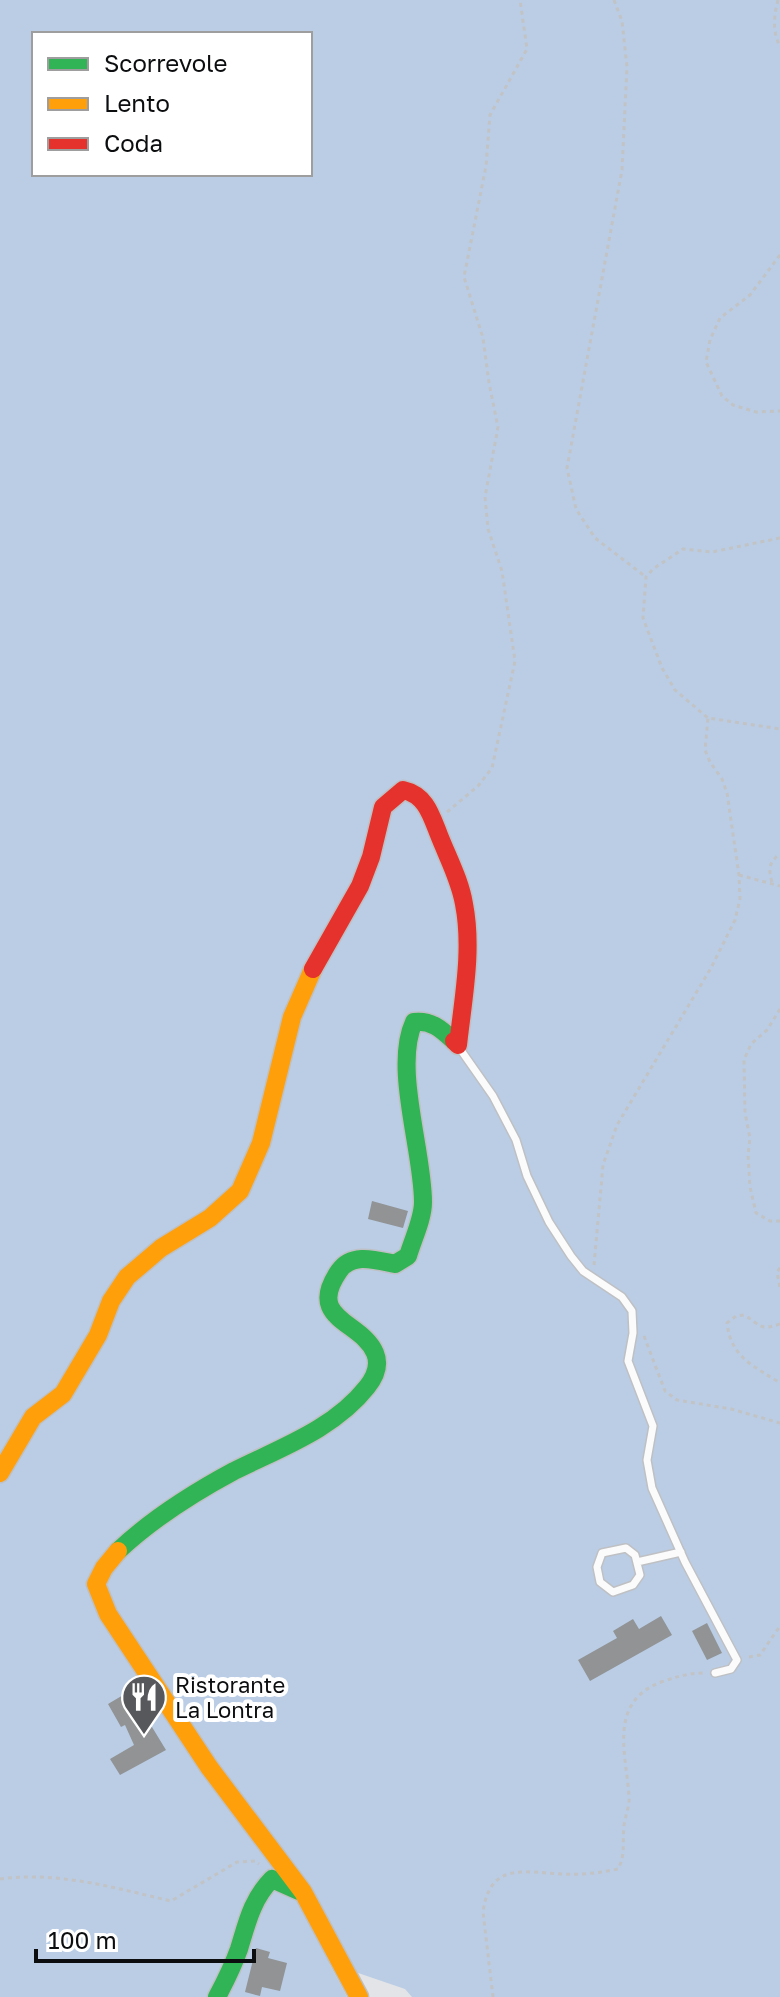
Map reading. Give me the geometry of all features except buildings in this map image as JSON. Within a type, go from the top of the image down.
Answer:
[{"type":"street","points":[[0,1473],[33,1417],[63,1394],[69,1385],[98,1335],[111,1301],[127,1277],[161,1248],[210,1218],[240,1191],[261,1143],[292,1017],[316,963],[360,886],[371,857],[383,807],[403,790],[412,791],[427,805],[458,880],[465,914],[466,950],[458,1045]]},
{"type":"street","points":[[359,1997],[303,1892],[209,1767],[108,1614],[96,1584],[108,1561],[123,1546],[171,1509],[220,1478],[313,1432],[357,1399],[377,1370],[377,1356],[367,1340],[344,1327],[334,1315],[328,1301],[329,1291],[348,1260],[358,1257],[395,1264],[408,1256],[423,1204],[407,1065],[407,1037],[414,1022],[424,1019],[432,1022],[458,1045]]},
{"type":"street","points":[[217,1997],[238,1952],[255,1897],[272,1879],[303,1892]]},
{"type":"lane","points":[[458,1045],[493,1096],[516,1140],[527,1176],[549,1222],[571,1256],[583,1271],[622,1297],[632,1311],[633,1333],[628,1361],[653,1426],[647,1460],[652,1488],[737,1660],[731,1669],[715,1673]]},
{"type":"lane","points":[[626,1548],[635,1555],[637,1562],[640,1575],[633,1585],[613,1592],[600,1582],[597,1567],[602,1553],[626,1548]]},
{"type":"lane","points":[[637,1562],[681,1552]]},
{"type":"path","points":[[435,823],[478,786],[492,768],[515,661],[502,571],[488,529],[485,497],[498,427],[483,338],[464,277],[486,166],[490,115],[527,49],[520,0]]},
{"type":"path","points":[[614,0],[622,21],[627,67],[622,170],[567,468],[576,509],[595,538],[646,577]]},
{"type":"path","points":[[778,0],[775,38],[780,46]]},
{"type":"path","points":[[780,255],[750,295],[720,318],[710,340],[706,362],[722,396],[733,405],[756,412],[780,411]]},
{"type":"path","points":[[780,538],[712,552],[683,549],[646,577],[643,618],[662,668],[675,690],[708,718],[780,729]]},
{"type":"path","points":[[593,1276],[603,1165],[617,1125],[672,1036],[735,920],[740,899],[727,793],[705,750],[708,718]]},
{"type":"path","points":[[772,882],[769,870],[780,854]]},
{"type":"path","points":[[739,875],[780,886]]},
{"type":"path","points":[[780,1009],[767,1030],[751,1044],[744,1060],[744,1071],[745,1113],[750,1138],[750,1187],[756,1213],[770,1221],[780,1221]]},
{"type":"path","points":[[780,1268],[777,1272],[780,1288]]},
{"type":"path","points":[[632,1311],[654,1357],[656,1372],[665,1391],[677,1400],[731,1409],[780,1423]]},
{"type":"path","points":[[780,1324],[769,1328],[758,1327],[744,1315],[736,1316],[727,1323],[735,1347],[746,1363],[780,1383]]},
{"type":"path","points":[[737,1660],[760,1655],[780,1626]]},
{"type":"path","points":[[493,1997],[483,1912],[485,1899],[495,1881],[521,1870],[562,1874],[618,1869],[625,1856],[624,1828],[630,1799],[624,1763],[628,1707],[636,1696],[652,1686],[684,1674],[715,1673]]},
{"type":"path","points":[[0,1879],[20,1876],[85,1881],[171,1901],[237,1862],[255,1861],[272,1879]]},
{"type":"shaded area","points":[[0,0],[780,0],[780,1997],[412,1997],[405,1989],[329,1963],[347,1997],[0,1997]]},
{"type":"traffic: fast","points":[[118,1551],[159,1517],[203,1488],[323,1426],[354,1402],[370,1383],[377,1366],[375,1353],[368,1342],[332,1310],[328,1300],[330,1287],[339,1271],[351,1261],[365,1259],[395,1264],[408,1256],[423,1209],[408,1085],[408,1041],[414,1022],[436,1027],[454,1041]]},
{"type":"traffic: fast","points":[[217,1997],[237,1955],[251,1912],[265,1887],[272,1879],[299,1891]]},
{"type":"traffic: slow","points":[[0,1473],[33,1417],[63,1394],[98,1335],[111,1301],[127,1277],[161,1248],[210,1218],[240,1191],[261,1143],[292,1017],[313,969]]},
{"type":"traffic: slow","points":[[118,1551],[96,1584],[108,1614],[209,1767],[303,1892],[359,1997]]},
{"type":"traffic: jam","points":[[313,969],[360,886],[371,857],[383,807],[403,790],[417,796],[430,813],[457,878],[467,921],[466,974],[458,1045],[454,1041]]},
{"type":"place","name":"Ristorante La Lontra","points":[[144,1736]]}]
